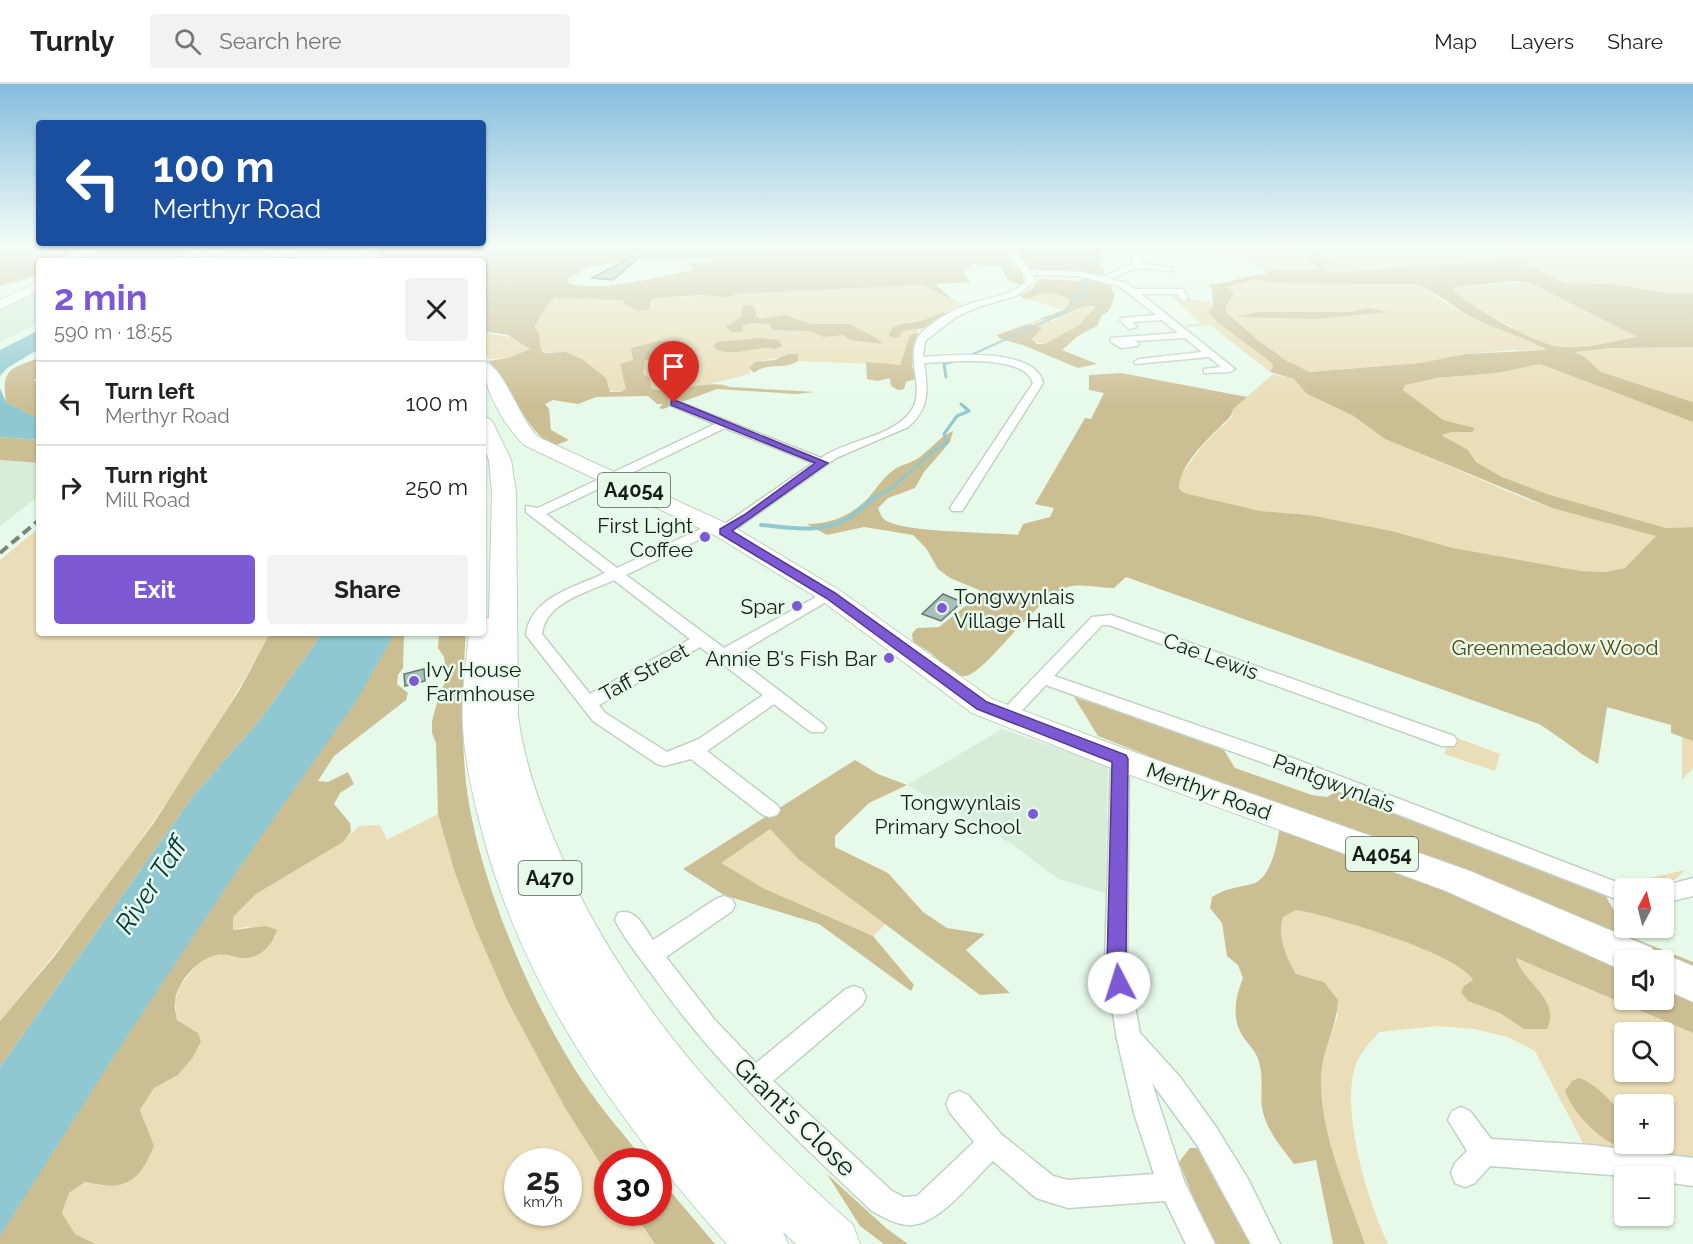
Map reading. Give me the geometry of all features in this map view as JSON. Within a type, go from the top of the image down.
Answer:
[{"type":"highway","points":[[486,408],[502,428],[491,458]]},
{"type":"highway","name":"A470","points":[[486,436],[491,458],[486,580]]},
{"type":"highway","name":"A470","points":[[491,458],[503,475],[505,524],[502,716],[504,746],[555,892],[610,988],[648,1045],[704,1114],[774,1189],[834,1244]]},
{"type":"highway","name":"A470","points":[[483,636],[479,725],[500,835],[520,894],[546,956],[611,1065],[653,1123],[762,1244]]},
{"type":"main road","name":"Merthyr Road","points":[[486,369],[496,380],[507,408],[519,429],[531,441],[720,529],[831,595],[950,685],[982,706],[1120,759],[1458,881],[1616,950]]},
{"type":"main road","points":[[1674,976],[1693,985]]},
{"type":"street","points":[[773,696],[694,751],[676,759],[664,759],[599,717],[587,704],[534,635],[540,613],[559,599],[615,572],[748,517],[835,454],[901,426],[917,412],[922,396],[918,345],[923,336],[967,308],[998,299]]},
{"type":"street","points":[[1141,299],[1230,369],[1208,371]]},
{"type":"street","points":[[1132,327],[1125,320],[1164,317]]},
{"type":"street","points":[[1134,344],[1121,345],[1114,340],[1187,335]]},
{"type":"street","points":[[1139,362],[1210,354]]},
{"type":"street","points":[[919,360],[1002,360],[1021,366],[1037,378],[1038,383],[957,508]]},
{"type":"street","points":[[674,403],[823,463]]},
{"type":"street","points":[[723,424],[609,479],[534,511],[817,728]]},
{"type":"street","points":[[722,656],[831,595]]},
{"type":"street","name":"Cae Lewis","points":[[1006,717],[1098,621],[1112,620],[1448,741]]},
{"type":"street","name":"Taff Street","points":[[587,704],[700,640]]},
{"type":"street","name":"Pantgwynlais","points":[[1042,678],[1288,764],[1614,889]]},
{"type":"street","points":[[694,751],[770,810]]},
{"type":"street","points":[[1120,759],[1116,964],[1129,1039],[1147,1113],[1172,1187],[1201,1244]]},
{"type":"street","points":[[1674,892],[1693,887]]},
{"type":"street","points":[[651,954],[724,905]]},
{"type":"street","name":"Grant's Close","points":[[626,920],[681,997],[755,1080],[875,1194],[899,1210],[915,1213],[926,1207],[992,1143]]},
{"type":"street","points":[[755,1080],[854,997]]},
{"type":"street","points":[[1129,1039],[1156,1065],[1211,1139],[1266,1244]]},
{"type":"street","points":[[959,1104],[992,1143],[1046,1188],[1068,1194],[1172,1187]]},
{"type":"street","points":[[1461,1120],[1484,1152]]},
{"type":"street","points":[[1484,1152],[1591,1158],[1693,1172]]},
{"type":"street","points":[[1465,1173],[1484,1152]]},
{"type":"shaded area","points":[[36,299],[36,324],[0,342],[0,309],[12,301]]},
{"type":"shaded area","points":[[557,299],[625,300],[625,305],[637,311],[652,307],[651,300],[953,299],[963,305],[919,321],[898,323],[889,331],[918,329],[917,333],[911,335],[900,365],[798,361],[799,357],[782,357],[755,362],[749,368],[751,373],[742,376],[680,391],[652,389],[649,378],[643,374],[645,360],[680,355],[665,353],[672,348],[659,341],[632,348],[633,360],[620,365],[627,389],[621,392],[610,391],[590,367],[579,358],[564,353],[541,350],[539,333],[534,327],[544,308],[552,301]]},
{"type":"shaded area","points":[[1027,299],[1067,299],[1071,303],[1064,310]]},
{"type":"shaded area","points":[[1175,299],[1210,302],[1213,307],[1208,312],[1217,322],[1272,363],[1274,365],[1270,372],[1210,325],[1188,327],[1185,325],[1201,323]]},
{"type":"shaded area","points":[[1230,299],[1441,299],[1482,320],[1517,329],[1480,311],[1464,299],[1563,299],[1655,344],[1693,347],[1693,402],[1601,372],[1586,358],[1574,352],[1511,350],[1464,354],[1420,363],[1310,372],[1287,361],[1259,341],[1227,313],[1226,306]]},
{"type":"shaded area","points":[[1086,306],[1095,308],[1079,325],[1045,344],[1033,342],[1032,339],[1041,328],[1028,324],[1039,319],[1053,321]]},
{"type":"shaded area","points":[[486,332],[521,341],[530,349],[508,358],[490,359],[486,356]]},
{"type":"shaded area","points":[[1540,364],[1693,422],[1693,527],[1666,528],[1547,494],[1502,477],[1476,462],[1468,450],[1440,435],[1452,432],[1472,432],[1475,428],[1443,420],[1403,391],[1404,385],[1437,378],[1497,373]]},
{"type":"shaded area","points":[[1273,374],[1294,379],[1307,394],[1352,415],[1385,439],[1526,499],[1657,535],[1625,568],[1605,572],[1581,571],[1453,548],[1392,531],[1309,515],[1260,511],[1183,493],[1179,489],[1178,479],[1203,445],[1232,417],[1233,409]]},
{"type":"shaded area","points":[[0,460],[36,463],[36,498],[0,526]]},
{"type":"shaded area","points":[[36,530],[36,636],[268,636],[210,735],[145,834],[74,929],[0,1021],[0,560]]},
{"type":"shaded area","name":"Tongwynlais Primary School","points":[[1002,729],[1108,766],[1105,893],[1058,879],[1010,843],[907,785]]},
{"type":"shaded area","points":[[1452,736],[1500,754],[1495,771],[1444,754]]},
{"type":"shaded area","points":[[1682,737],[1693,741],[1693,768],[1682,780]]},
{"type":"shaded area","points":[[438,814],[454,870],[508,1002],[565,1108],[594,1154],[594,1226],[643,1226],[655,1244],[95,1244],[75,1234],[62,1213],[69,1193],[85,1182],[104,1186],[147,1127],[140,1110],[154,1088],[178,1075],[193,1057],[198,1033],[177,1020],[175,1001],[179,987],[200,962],[216,954],[243,958],[249,926],[233,930],[233,917],[256,894],[343,842],[359,826],[380,825],[387,840]]},
{"type":"shaded area","points":[[770,829],[798,859],[887,923],[873,936],[765,889],[720,863]]},
{"type":"shaded area","points":[[1685,870],[1674,880],[1674,878],[1649,878]]},
{"type":"shaded area","points":[[1296,910],[1363,928],[1420,948],[1463,969],[1474,980],[1464,986],[1468,1001],[1500,1013],[1524,1029],[1540,993],[1522,974],[1515,958],[1614,1000],[1614,1010],[1638,1010],[1667,1022],[1614,1022],[1614,1082],[1674,1082],[1674,1025],[1693,1033],[1693,1162],[1635,1154],[1674,1154],[1674,1094],[1614,1094],[1614,1151],[1585,1147],[1535,1051],[1508,1037],[1475,1029],[1438,1026],[1379,1032],[1358,1059],[1351,1089],[1351,1111],[1359,1158],[1365,1183],[1388,1244],[1365,1244],[1329,1139],[1321,1097],[1323,1062],[1338,1015],[1324,982],[1296,974],[1286,954],[1281,924],[1283,917]]},
{"type":"green space","points":[[486,299],[554,299],[547,305],[534,327],[539,333],[541,350],[545,353],[565,352],[582,359],[606,378],[610,392],[621,392],[626,389],[620,364],[633,360],[631,348],[659,341],[677,341],[679,344],[664,352],[681,358],[645,360],[643,374],[649,378],[652,389],[672,390],[711,384],[815,392],[797,394],[717,389],[663,409],[659,408],[663,404],[657,404],[648,396],[596,397],[578,404],[553,400],[545,404],[549,409],[551,430],[569,440],[554,446],[534,429],[505,382],[488,361],[508,358],[530,349],[508,335],[486,331]]},
{"type":"green space","points":[[595,299],[653,299],[650,310],[637,311],[624,304],[625,300]]},
{"type":"green space","points":[[1068,299],[1114,299],[1109,311],[1102,315],[1097,326],[1078,336],[1062,350],[1097,364],[1078,368],[1023,345],[1000,339],[997,335],[1028,324],[1042,328],[1032,339],[1037,344],[1045,344],[1079,325],[1095,308],[1086,307],[1054,319],[1039,319],[1064,310],[1070,303]]},
{"type":"green space","name":"Greenmeadow Wood","points":[[1213,299],[1231,299],[1226,306],[1227,313],[1259,341],[1287,361],[1310,372],[1420,363],[1465,354],[1548,350],[1472,317],[1443,299],[1465,299],[1530,337],[1555,346],[1575,347],[1638,337],[1562,299],[1693,299],[1693,347],[1610,348],[1575,352],[1586,358],[1601,372],[1693,402],[1693,422],[1540,364],[1497,373],[1437,378],[1405,385],[1403,390],[1443,420],[1475,428],[1472,432],[1452,432],[1441,435],[1468,450],[1476,462],[1502,477],[1547,494],[1666,528],[1693,527],[1693,741],[1671,733],[1671,725],[1607,707],[1598,764],[1539,724],[1126,577],[1114,588],[1073,586],[1055,593],[985,663],[974,672],[960,676],[948,670],[930,653],[913,642],[912,634],[917,628],[939,627],[978,596],[979,590],[950,578],[938,569],[926,548],[913,535],[864,527],[827,535],[807,524],[833,520],[856,509],[891,472],[917,459],[953,431],[950,442],[924,472],[915,488],[888,498],[878,508],[882,516],[885,520],[895,524],[910,527],[1018,535],[1023,524],[1050,517],[1054,508],[1035,504],[1085,418],[1091,419],[1104,393],[1089,390],[1089,375],[1121,373],[1247,397],[1233,409],[1230,417],[1200,447],[1188,464],[1180,481],[1179,489],[1184,493],[1260,511],[1309,515],[1392,531],[1453,548],[1581,571],[1605,572],[1625,568],[1656,536],[1552,508],[1385,439],[1352,415],[1307,394],[1294,379],[1270,372],[1272,363],[1217,322],[1208,312],[1213,307]]},
{"type":"green space","points":[[742,306],[755,307],[756,316],[761,319],[784,315],[811,324],[849,324],[878,339],[882,344],[851,340],[843,335],[823,337],[810,331],[773,330],[769,324],[742,325],[743,330],[740,332],[731,332],[726,327],[742,316]]},
{"type":"green space","points":[[1370,308],[1387,312],[1316,319],[1235,317],[1259,312],[1351,312]]},
{"type":"green space","points":[[944,312],[947,314],[924,328],[903,331],[899,337],[889,336],[890,331],[896,325],[923,320]]},
{"type":"green space","points":[[917,333],[919,335],[912,365],[915,379],[906,382],[904,389],[898,390],[891,386],[890,378],[878,381],[867,379],[866,362],[900,365],[910,335]]},
{"type":"green space","points":[[760,338],[779,340],[782,346],[775,349],[726,352],[713,346],[717,342]]},
{"type":"green space","points":[[788,354],[798,354],[798,361],[793,364],[765,367],[754,373],[749,368],[755,362],[775,360]]},
{"type":"green space","points":[[36,359],[36,378],[34,380],[36,382],[36,417],[6,402],[7,375],[22,364]]},
{"type":"green space","points":[[0,437],[36,440],[36,463],[0,460]]},
{"type":"green space","points":[[268,636],[321,636],[259,721],[194,795],[0,1067],[0,1021],[53,958],[153,824],[240,689]]},
{"type":"green space","points":[[389,636],[404,636],[403,668],[398,675],[397,684],[408,693],[406,700],[334,756],[318,781],[328,782],[348,772],[354,784],[340,793],[334,804],[350,823],[351,832],[343,842],[256,894],[233,917],[233,930],[266,926],[277,930],[272,941],[264,950],[249,957],[216,955],[209,957],[189,973],[179,987],[175,1002],[177,1020],[198,1033],[201,1041],[193,1057],[178,1075],[154,1088],[140,1110],[154,1146],[142,1169],[128,1182],[120,1185],[110,1186],[85,1182],[69,1193],[62,1213],[75,1234],[95,1244],[0,1244],[0,1218]]},
{"type":"green space","points":[[439,636],[466,636],[463,746],[466,783],[480,853],[505,928],[537,1000],[571,1063],[597,1101],[635,1148],[594,1148],[594,1154],[565,1108],[508,1002],[476,929],[454,870],[438,814],[436,743],[432,733],[432,721],[440,692],[447,679],[444,657],[438,648]]},
{"type":"green space","points":[[1074,697],[1222,747],[1235,768],[1312,795],[1327,797],[1339,790],[1604,893],[1614,910],[1614,938],[1633,938],[1663,950],[1614,950],[1614,1000],[1516,958],[1549,1009],[1550,1018],[1547,1029],[1524,1029],[1500,1013],[1468,1001],[1461,992],[1464,986],[1473,980],[1463,970],[1424,949],[1327,917],[1296,910],[1283,917],[1282,939],[1296,974],[1324,982],[1338,1000],[1322,1070],[1322,1100],[1336,1163],[1365,1244],[1333,1244],[1316,1160],[1294,1164],[1267,1124],[1262,1108],[1258,1058],[1242,1035],[1237,1021],[1237,999],[1243,978],[1238,965],[1227,956],[1222,923],[1210,908],[1212,897],[1227,890],[1252,884],[1260,880],[1266,872],[1275,851],[1282,809],[1098,736]]},
{"type":"green space","points":[[855,760],[878,774],[907,785],[869,803],[835,836],[835,847],[888,873],[923,912],[947,928],[985,934],[966,950],[1010,993],[980,995],[798,859],[770,829],[721,863],[765,889],[873,936],[914,985],[911,991],[819,924],[724,895],[683,869]]},
{"type":"green space","points":[[1674,954],[1693,962],[1693,1033],[1674,1025],[1674,1022],[1667,1022],[1639,1010],[1674,1010]]},
{"type":"green space","points":[[1579,1078],[1585,1080],[1606,1096],[1614,1106],[1614,1144],[1604,1139],[1576,1111],[1565,1091],[1572,1081]]},
{"type":"green space","points":[[1190,1148],[1201,1148],[1254,1244],[1212,1244],[1179,1162]]},
{"type":"green space","points":[[827,1174],[886,1228],[908,1244],[884,1244],[860,1226]]},
{"type":"green space","points":[[672,1193],[715,1244],[655,1244],[643,1226],[672,1226]]},
{"type":"water","points":[[36,332],[36,351],[7,368],[0,376],[0,350]]},
{"type":"water","points":[[0,388],[6,402],[36,417],[36,440],[0,437]]},
{"type":"water","name":"River Taff","points":[[321,636],[393,636],[357,700],[237,871],[114,1056],[0,1236],[0,1067],[194,795],[259,721]]},
{"type":"building","name":"Tongwynlais Village Hall","points":[[943,594],[962,602],[941,621],[922,614]]},
{"type":"building","name":"Ivy House Farmhouse","points":[[424,669],[425,681],[405,686],[404,674]]},
{"type":"waterway","points":[[971,355],[1066,312],[1076,299]]},
{"type":"waterway","points":[[970,356],[974,354]]},
{"type":"waterway","points":[[946,377],[944,364],[954,361]]},
{"type":"waterway","points":[[874,498],[893,487],[936,449],[947,443],[944,434],[957,416],[969,411],[961,404]]},
{"type":"waterway","points":[[761,525],[825,527],[849,518],[875,497]]},
{"type":"railway","points":[[0,553],[36,523]]},
{"type":"place","name":"First Light Coffee","points":[[705,537]]},
{"type":"place","name":"Spar","points":[[797,606]]},
{"type":"place","name":"Tongwynlais Village Hall","points":[[942,608]]},
{"type":"place","name":"Annie B's Fish Bar","points":[[889,658]]},
{"type":"place","name":"Ivy House Farmhouse","points":[[414,681]]},
{"type":"place","name":"Tongwynlais Primary School","points":[[1033,814]]},
{"type":"route","points":[[674,403],[823,463],[748,517],[724,531],[831,595],[950,685],[982,706],[1120,759],[1116,964],[1119,983]]}]
